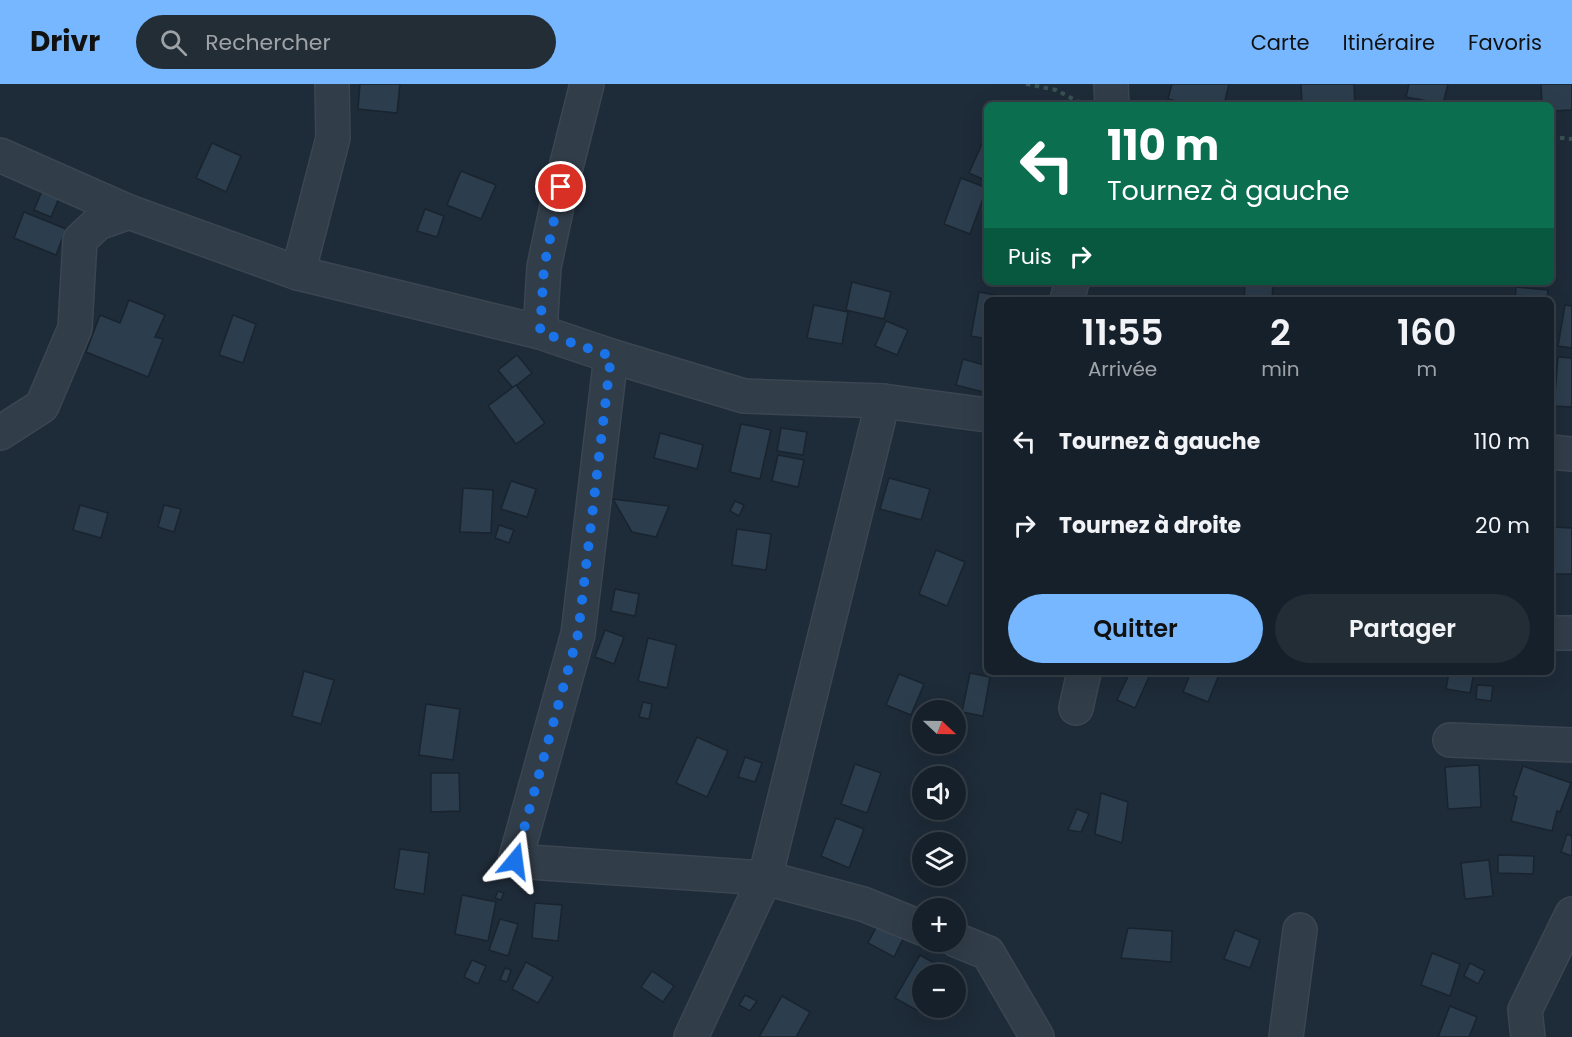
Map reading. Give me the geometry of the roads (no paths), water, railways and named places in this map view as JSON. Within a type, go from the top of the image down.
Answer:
[{"type":"street","points":[[298,273],[333,138],[332,84]]},
{"type":"street","points":[[540,332],[544,267],[586,84]]},
{"type":"street","points":[[1111,84],[1112,102]]},
{"type":"street","points":[[0,155],[129,212],[298,273],[540,332],[744,396],[883,401],[984,415]]},
{"type":"street","points":[[0,433],[42,406],[75,328],[80,240],[98,223],[129,212]]},
{"type":"street","points":[[611,356],[578,634],[515,861],[765,878],[863,904],[912,923]]},
{"type":"street","points":[[691,1037],[765,878],[883,401]]},
{"type":"street","points":[[1554,452],[1572,454]]},
{"type":"street","points":[[1076,708],[1083,675]]},
{"type":"street","points":[[1450,740],[1572,745]]},
{"type":"street","points":[[1528,1037],[1525,1010],[1572,914]]},
{"type":"street","points":[[1286,1037],[1300,930]]},
{"type":"street","points":[[966,944],[988,953],[1037,1037]]}]
